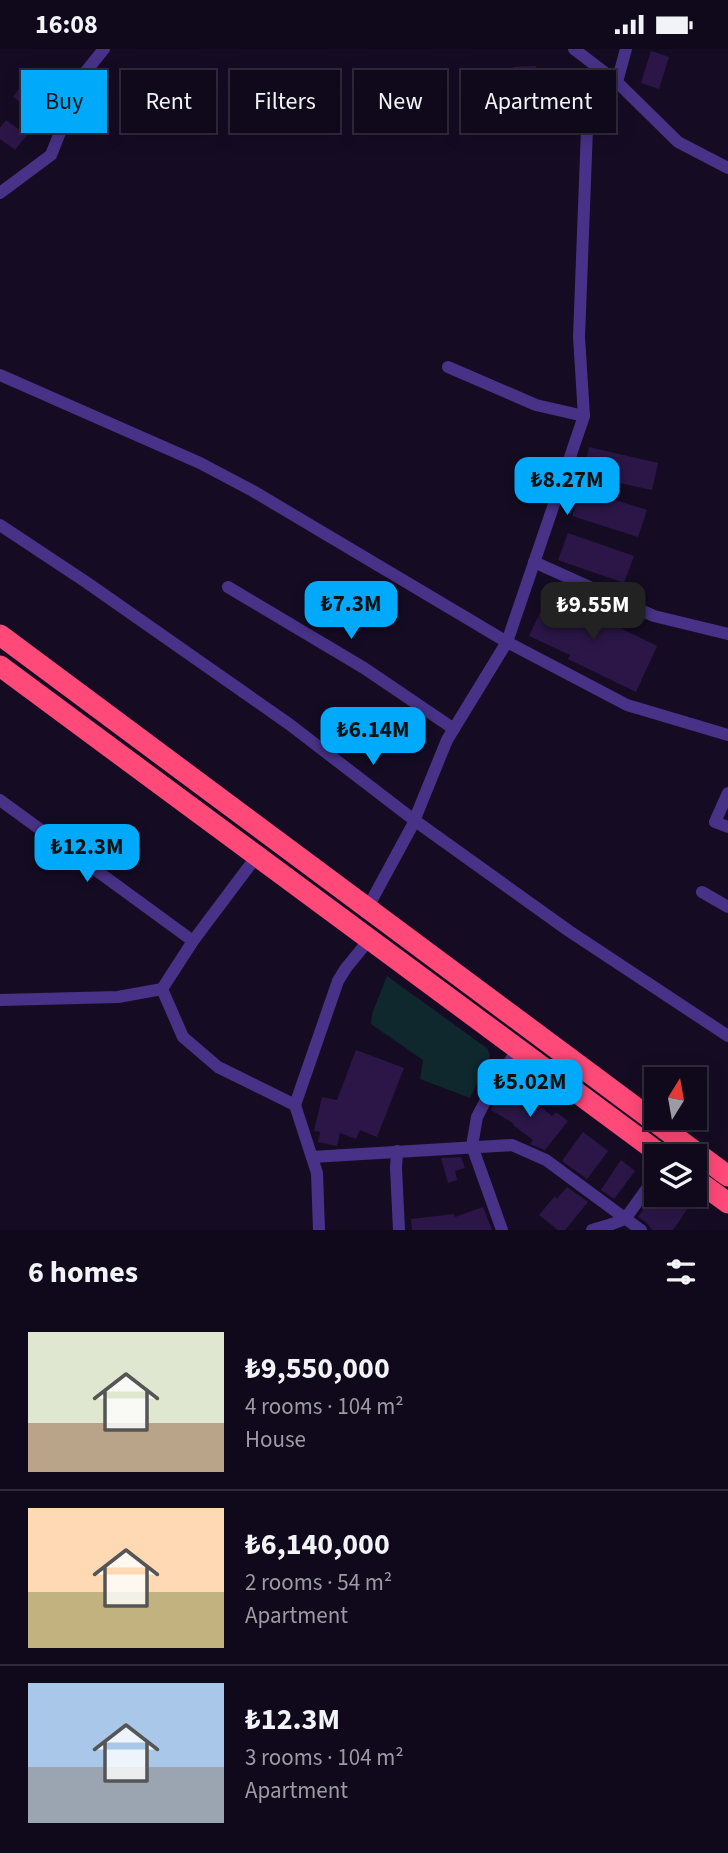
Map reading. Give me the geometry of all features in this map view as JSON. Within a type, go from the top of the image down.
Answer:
[{"type":"highway","points":[[0,635],[728,1176]]},
{"type":"highway","points":[[0,667],[646,1144]]},
{"type":"highway","points":[[707,1188],[728,1203]]},
{"type":"street","points":[[0,193],[51,155],[83,75],[104,49]]},
{"type":"street","points":[[574,49],[617,82],[678,142],[728,168]]},
{"type":"street","points":[[369,907],[414,820],[447,740],[507,642],[584,416],[579,337],[587,129],[617,82],[626,49]]},
{"type":"street","points":[[448,367],[536,405],[584,416]]},
{"type":"street","points":[[0,375],[200,463],[253,491],[507,642],[627,705],[728,735]]},
{"type":"street","points":[[0,525],[289,724],[414,820],[569,931],[728,1036]]},
{"type":"street","points":[[534,562],[654,616],[728,633]]},
{"type":"street","points":[[228,587],[364,668],[454,729]]},
{"type":"street","points":[[728,793],[715,822],[728,827]]},
{"type":"street","points":[[0,800],[193,941]]},
{"type":"street","points":[[0,1000],[118,997],[162,989],[193,941],[256,857]]},
{"type":"street","points":[[702,892],[728,907]]},
{"type":"street","points":[[319,1230],[317,1173],[295,1105],[338,981],[369,940]]},
{"type":"street","points":[[162,989],[183,1037],[218,1067],[295,1105]]},
{"type":"street","points":[[502,1230],[472,1146],[477,1117],[517,1050]]},
{"type":"street","points":[[312,1157],[512,1145],[546,1160],[641,1230]]},
{"type":"street","points":[[397,1151],[399,1230]]},
{"type":"street","points":[[592,1230],[625,1219],[644,1193]]},
{"type":"green space","points":[[387,976],[488,1049],[490,1056],[470,1098],[420,1079],[423,1060],[371,1024],[372,1014]]},
{"type":"building","points":[[651,51],[669,57],[659,89],[641,83]]},
{"type":"building","points":[[536,66],[536,70],[513,70],[513,67]]},
{"type":"building","points":[[21,85],[21,103],[13,97]]},
{"type":"building","points":[[6,120],[27,135],[15,150],[0,139],[0,128]]},
{"type":"building","points":[[589,447],[658,463],[652,490],[583,475]]},
{"type":"building","points":[[580,489],[647,510],[638,537],[572,516]]},
{"type":"building","points":[[568,533],[634,556],[624,583],[558,560]]},
{"type":"building","points":[[551,590],[578,603],[576,606],[657,646],[636,692],[568,659],[570,655],[529,636]]},
{"type":"building","points":[[356,1050],[404,1068],[377,1137],[360,1130],[356,1139],[340,1133],[337,1146],[318,1142],[320,1132],[314,1131],[322,1097],[337,1100]]},
{"type":"building","points":[[502,1089],[527,1105],[531,1099],[552,1116],[556,1112],[568,1121],[545,1150],[530,1144],[533,1140],[491,1110]]},
{"type":"building","points":[[583,1132],[608,1151],[587,1179],[562,1161]]},
{"type":"building","points":[[461,1157],[465,1168],[455,1171],[457,1180],[448,1183],[441,1158]]},
{"type":"building","points":[[621,1160],[635,1171],[614,1199],[601,1190]]},
{"type":"building","points":[[567,1187],[588,1202],[565,1230],[558,1230],[539,1215],[555,1196],[557,1199]]},
{"type":"building","points":[[483,1207],[492,1230],[412,1230],[411,1219],[454,1214],[455,1217]]},
{"type":"building","points":[[645,1207],[689,1207],[673,1230],[652,1230],[638,1217]]}]
